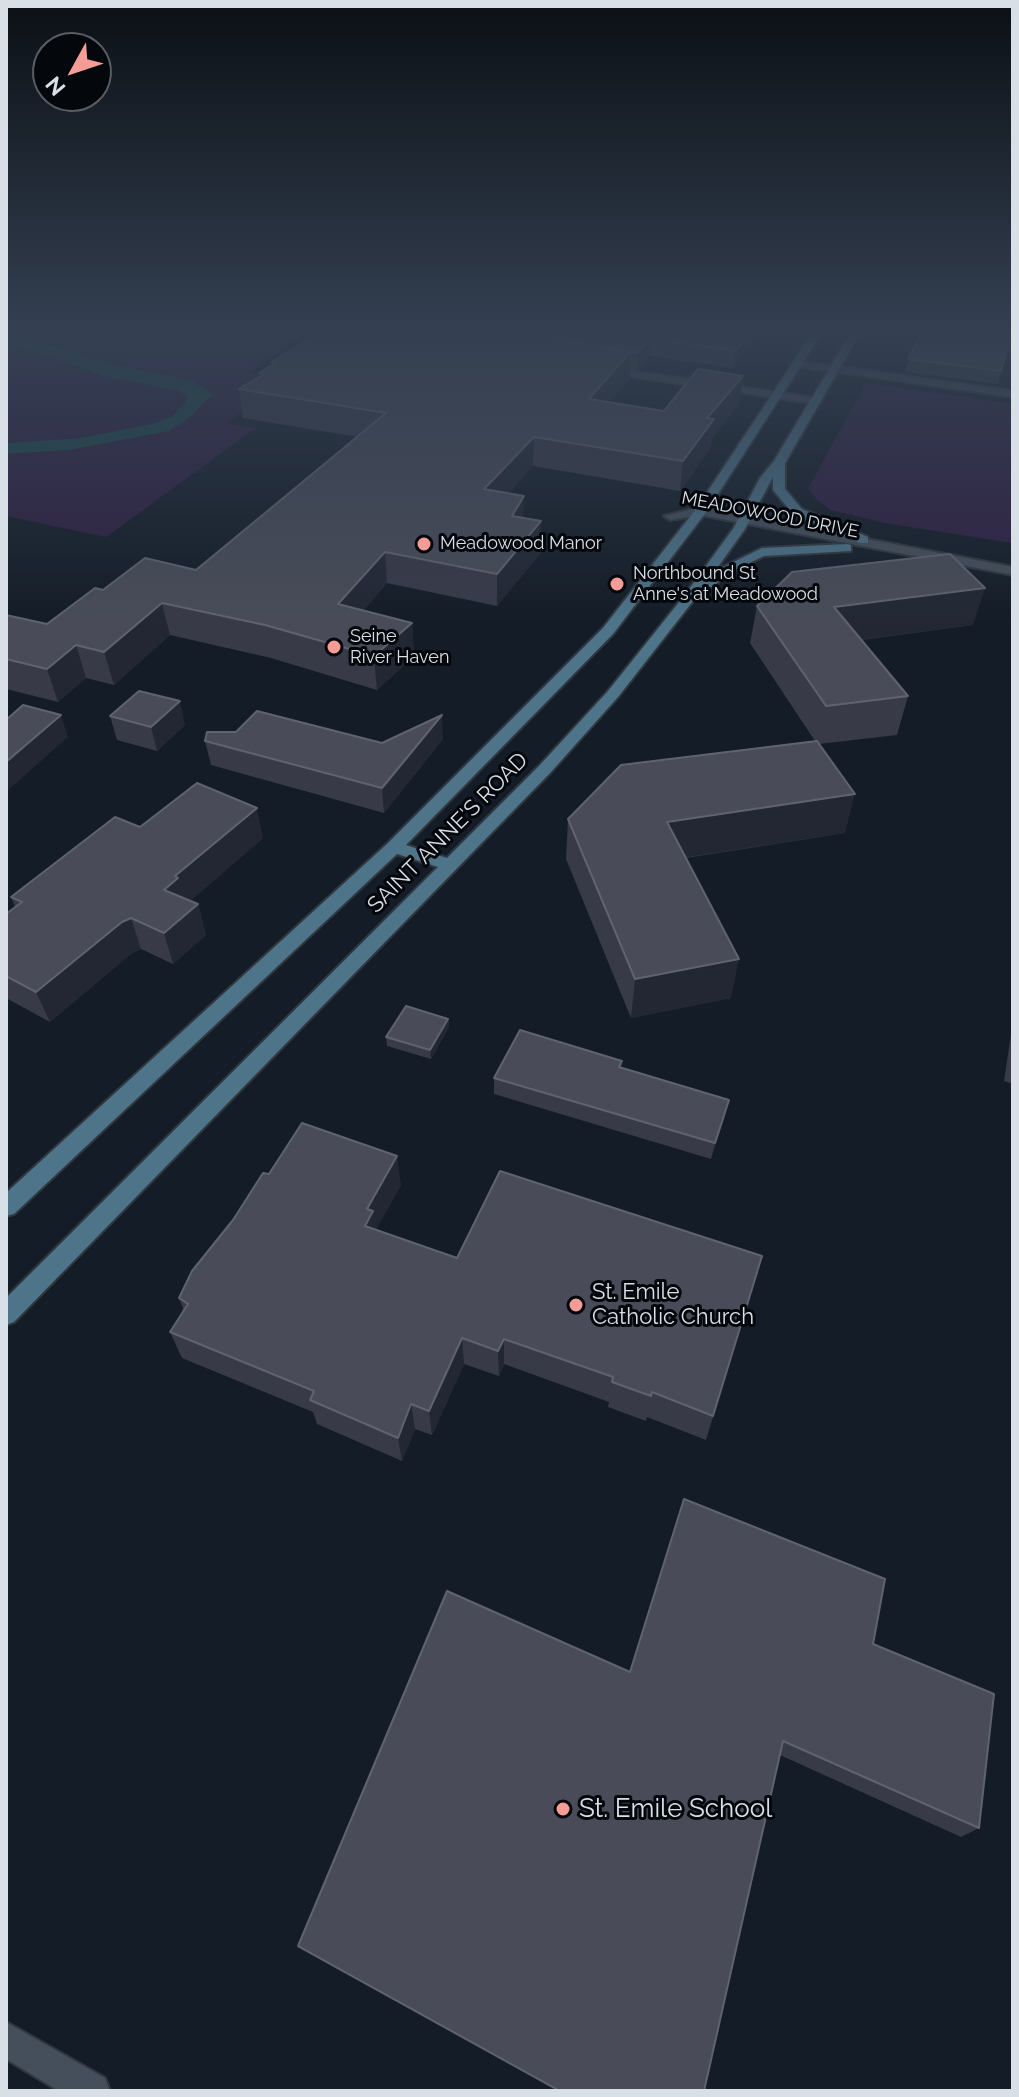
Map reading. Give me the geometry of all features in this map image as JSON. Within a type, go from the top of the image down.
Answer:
[{"type":"main road","name":"SAINT ANNE'S ROAD","points":[[6,1207],[394,847],[608,631],[698,516],[756,429]]},
{"type":"main road","name":"SAINT ANNE'S ROAD","points":[[6,1314],[545,769],[613,694],[689,599],[742,524],[766,478],[800,429]]},
{"type":"main road","points":[[779,463],[779,490],[796,510],[828,528],[864,540]]},
{"type":"main road","points":[[689,599],[726,569],[762,552],[847,548]]},
{"type":"main road","points":[[394,847],[450,865]]},
{"type":"street","name":"MEADOWOOD DRIVE","points":[[698,516],[931,564],[973,564]]},
{"type":"street","name":"MEADOWOOD DRIVE","points":[[742,524],[864,540],[1013,571]]},
{"type":"street","points":[[6,2039],[92,2091]]},
{"type":"shaded area","points":[[6,429],[127,429],[79,438],[6,443]]},
{"type":"shaded area","points":[[127,429],[172,429],[70,450],[6,454],[6,443],[79,438]]},
{"type":"shaded area","points":[[255,429],[106,537],[6,516],[6,454],[70,450],[169,431]]},
{"type":"shaded area","points":[[841,429],[1012,429],[1013,543],[890,524],[831,510],[817,500],[808,488]]},
{"type":"building","points":[[367,429],[707,429],[683,461],[534,437],[484,489],[524,496],[512,516],[541,521],[497,574],[385,552],[338,604],[412,623],[374,656],[265,625],[162,603],[104,652],[76,645],[47,669],[6,659],[6,615],[47,624],[95,588],[103,590],[145,558],[196,570]]},
{"type":"building","points":[[950,554],[985,588],[834,607],[908,696],[826,706],[757,606],[792,572]]},
{"type":"building","points":[[139,691],[180,701],[151,727],[110,716]]},
{"type":"building","points":[[23,705],[61,715],[6,762],[6,720]]},
{"type":"building","points":[[257,711],[382,743],[442,715],[382,788],[205,741],[207,732],[236,732]]},
{"type":"building","points":[[817,741],[855,794],[667,822],[739,959],[635,979],[568,819],[621,765]]},
{"type":"building","points":[[197,783],[257,808],[175,876],[178,878],[164,890],[198,904],[164,933],[131,918],[122,922],[36,992],[6,976],[6,914],[22,902],[11,897],[115,817],[140,827]]},
{"type":"building","points":[[406,1006],[448,1019],[430,1050],[386,1037]]},
{"type":"building","points":[[520,1030],[622,1061],[619,1067],[729,1100],[715,1143],[494,1078]]},
{"type":"building","name":"St. Emile Catholic Church","points":[[302,1123],[397,1156],[367,1209],[373,1211],[365,1226],[457,1258],[500,1171],[762,1256],[713,1416],[652,1392],[651,1396],[612,1382],[613,1377],[504,1339],[498,1351],[462,1338],[429,1411],[411,1404],[398,1438],[310,1400],[314,1391],[170,1332],[188,1304],[179,1298],[192,1271],[233,1220],[263,1173],[269,1174]]},
{"type":"building","name":"St. Emile School","points":[[684,1499],[885,1579],[873,1644],[994,1694],[979,1828],[783,1741],[704,2091],[560,2091],[298,1946],[447,1591],[630,1672]]},
{"type":"place","name":"Meadowood Manor","points":[[424,544]]},
{"type":"place","name":"Northbound St Anne's at Meadowood","points":[[617,584]]},
{"type":"place","name":"Seine River Haven","points":[[334,647]]},
{"type":"place","name":"St. Emile Catholic Church","points":[[576,1305]]},
{"type":"place","name":"St. Emile School","points":[[563,1809]]}]
